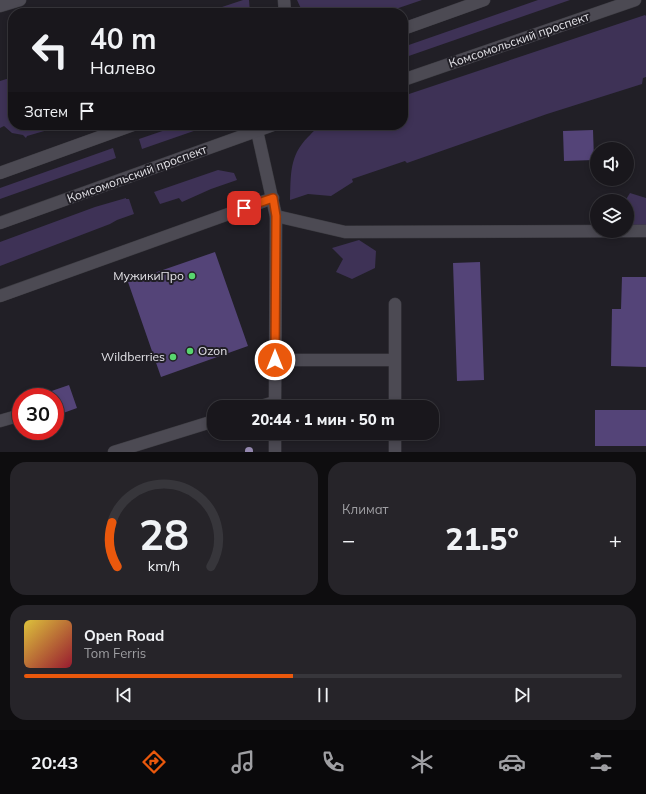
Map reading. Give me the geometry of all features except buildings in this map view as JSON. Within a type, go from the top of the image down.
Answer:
[{"type":"main road","points":[[0,6],[20,0]]},
{"type":"main road","points":[[408,27],[484,0]]},
{"type":"main road","name":"Комсомольский проспект","points":[[408,78],[635,0]]},
{"type":"main road","points":[[0,173],[119,130]]},
{"type":"main road","points":[[257,130],[276,216],[275,400]]},
{"type":"main road","name":"Комсомольский проспект","points":[[0,223],[128,178],[257,130]]},
{"type":"main road","points":[[0,296],[273,198]]},
{"type":"main road","points":[[276,216],[345,232],[646,231]]},
{"type":"main road","points":[[395,304],[395,400]]},
{"type":"main road","points":[[275,360],[395,360]]},
{"type":"main road","points":[[0,421],[12,418]]},
{"type":"main road","points":[[114,452],[207,423]]},
{"type":"main road","points":[[275,440],[275,452]]},
{"type":"main road","points":[[395,440],[395,452]]},
{"type":"shaded area","points":[[243,0],[249,0],[250,8],[219,8]]},
{"type":"shaded area","points":[[297,0],[422,0],[399,8],[301,8]]},
{"type":"shaded area","points":[[538,0],[570,0],[408,56],[408,45]]},
{"type":"shaded area","points":[[645,15],[646,16],[646,77],[643,78],[642,84],[547,114],[407,163],[405,161],[352,179],[353,182],[331,196],[308,194],[290,200],[291,174],[294,159],[302,144],[315,130],[408,130],[408,94]]},
{"type":"shaded area","points":[[8,79],[8,130],[4,126],[0,128],[0,81]]},
{"type":"shaded area","points":[[9,130],[48,130],[27,136],[26,138],[23,135],[12,133]]},
{"type":"shaded area","points":[[165,130],[197,130],[142,149],[139,139]]},
{"type":"shaded area","points":[[113,148],[116,158],[0,199],[0,188]]},
{"type":"shaded area","points":[[218,170],[234,173],[237,180],[211,189],[182,202],[179,198],[160,204],[154,192]]},
{"type":"shaded area","points":[[634,194],[646,198],[646,232],[635,229]]},
{"type":"shaded area","points":[[126,198],[129,199],[134,214],[0,266],[0,242],[95,207]]},
{"type":"shaded area","points":[[359,240],[376,251],[375,268],[352,279],[336,272],[343,259],[332,248]]},
{"type":"place","name":"МужикиПро","points":[[192,276]]},
{"type":"place","name":"Ozon","points":[[190,351]]},
{"type":"place","name":"Wildberries","points":[[173,357]]},
{"type":"route","points":[[244,208],[273,198],[276,216],[275,360]]}]
